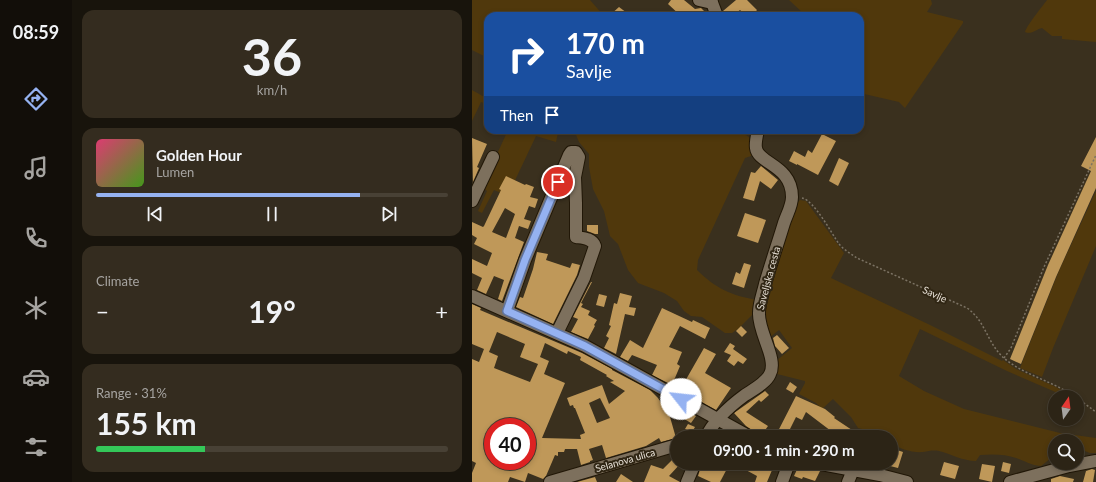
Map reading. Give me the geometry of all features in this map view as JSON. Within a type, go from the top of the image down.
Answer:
[{"type":"street","points":[[699,0],[711,1],[715,12]]},
{"type":"street","name":"Saveljska cesta","points":[[713,430],[718,419],[739,400],[764,382],[770,376],[773,368],[773,361],[760,328],[758,313],[770,266],[790,208],[792,197],[790,183],[785,175],[759,154],[756,148],[758,134]]},
{"type":"street","points":[[507,311],[525,260],[569,155],[573,151],[578,154],[579,157],[575,178],[576,237],[589,240],[593,242],[595,246],[584,278],[557,333]]},
{"type":"street","points":[[472,202],[493,157]]},
{"type":"street","points":[[472,296],[557,333],[598,353],[738,430]]},
{"type":"street","name":"Selanova ulica","points":[[550,482],[670,447]]},
{"type":"street","points":[[1010,482],[1069,466],[1096,461]]},
{"type":"street","points":[[686,482],[692,470]]},
{"type":"street","points":[[782,482],[787,470]]},
{"type":"street","points":[[848,482],[853,470],[907,482]]},
{"type":"path","points":[[1004,358],[1011,348],[1044,267],[1096,156]]},
{"type":"path","name":"Savlje","points":[[792,197],[805,198],[824,221],[840,245],[847,252],[974,313],[980,321],[993,346],[1004,358],[1018,369],[1065,390]]},
{"type":"path","name":"Savlje","points":[[1084,404],[1096,412]]},
{"type":"shaded area","points":[[472,0],[590,0],[600,12],[484,12],[484,56],[472,50]]},
{"type":"shaded area","points":[[789,0],[931,0],[932,4],[927,12],[963,21],[963,23],[905,108],[899,102],[864,94],[864,12],[802,12]]},
{"type":"shaded area","points":[[1047,0],[1096,0],[1096,42],[1062,39],[1062,36],[1052,36],[1042,28],[1032,32],[1025,32]]},
{"type":"shaded area","points":[[472,90],[484,97],[484,103],[481,102],[472,121]]},
{"type":"shaded area","points":[[506,134],[558,134],[556,142],[536,136],[509,193],[501,193],[494,190],[482,213],[478,211],[487,191],[482,187]]},
{"type":"shaded area","points":[[576,134],[744,134],[752,139],[754,152],[751,156],[745,158],[698,260],[697,270],[710,282],[724,290],[740,296],[758,300],[756,311],[739,328],[732,333],[725,333],[702,317],[691,316],[684,311],[677,301],[664,293],[638,283],[628,270],[618,244],[610,236],[604,211],[593,189],[589,167],[589,154],[579,142]]},
{"type":"shaded area","points":[[1096,191],[1096,246],[1042,377],[1020,368],[1059,271]]},
{"type":"shaded area","points":[[800,200],[806,201],[844,253],[831,278],[1002,361],[1003,360],[1016,369],[1061,390],[1051,390],[1007,371],[920,329],[899,376],[924,391],[964,409],[1067,434],[1048,434],[1048,460],[1041,466],[1033,465],[1012,457],[994,454],[980,455],[976,461],[971,461],[939,451],[919,452],[902,449],[898,446],[898,430],[866,430],[858,428],[851,417],[833,399],[822,409],[816,403],[799,394],[805,381],[777,374],[776,361],[792,348],[779,330],[769,338],[761,314],[795,205]]},
{"type":"shaded area","points":[[1084,436],[1096,438],[1096,453],[1084,451]]},
{"type":"building","points":[[671,0],[684,0],[695,9],[701,8],[705,12],[677,12],[668,4]]},
{"type":"building","points":[[736,0],[747,0],[757,10],[755,12],[742,12],[740,10],[737,12],[723,11]]},
{"type":"building","points":[[619,7],[626,12],[613,12]]},
{"type":"building","points":[[822,134],[836,141],[818,175],[789,161],[794,151],[805,157],[808,150],[812,153]]},
{"type":"building","points":[[1096,137],[1096,188],[1056,277],[1021,364],[1010,359],[1048,265],[1091,171],[1081,166]]},
{"type":"building","points":[[472,138],[487,144],[477,167],[479,168],[473,182]]},
{"type":"building","points":[[839,158],[849,163],[838,186],[829,181]]},
{"type":"building","points":[[761,166],[778,180],[771,189],[760,181],[754,201],[743,198],[751,172],[755,173]]},
{"type":"building","points":[[506,176],[525,185],[534,187],[530,197],[538,199],[535,208],[529,206],[524,219],[531,221],[528,229],[519,226],[515,238],[524,242],[502,301],[498,299],[504,280],[494,276],[486,294],[477,290],[482,278],[472,273],[472,259],[487,266],[492,253],[474,244],[477,238],[472,235],[472,222],[483,227],[484,226],[501,190],[499,189]],"holes":[[[505,208],[515,214],[506,238],[492,232]]]},
{"type":"building","points":[[745,213],[766,220],[758,243],[737,236]]},
{"type":"building","points":[[587,225],[598,225],[598,234],[587,231]]},
{"type":"building","points":[[537,252],[548,254],[546,260],[570,268],[572,263],[580,265],[577,275],[553,324],[516,307],[520,297],[523,298]]},
{"type":"building","points":[[744,263],[751,265],[744,288],[732,284],[736,272],[740,274]]},
{"type":"building","points":[[591,282],[581,303],[583,304],[581,307],[590,311],[588,315],[597,320],[588,339],[571,332],[578,319],[573,317]]},
{"type":"building","points":[[620,293],[632,296],[629,307],[636,308],[634,316],[625,314],[616,354],[604,348],[609,338],[606,336],[611,326],[609,325],[614,303],[617,304]]},
{"type":"building","points":[[599,294],[607,296],[604,307],[596,305]]},
{"type":"building","points":[[472,304],[481,308],[480,310],[582,353],[650,390],[658,398],[670,417],[674,430],[670,430],[670,440],[661,442],[659,438],[646,446],[606,458],[602,445],[589,449],[593,460],[581,465],[577,449],[565,449],[564,452],[558,452],[558,456],[555,455],[546,476],[543,479],[528,473],[525,482],[510,477],[508,482],[472,482],[472,473],[476,463],[472,461],[472,359],[479,362],[484,349],[472,344]],"holes":[[[497,332],[525,344],[520,357],[538,364],[530,382],[494,368],[498,356],[489,352]],[[545,343],[567,354],[568,351],[581,357],[580,360],[607,375],[606,376],[614,381],[610,382],[625,391],[609,404],[602,385],[567,398],[570,406],[573,405],[575,408],[585,433],[580,435],[581,439],[542,438],[565,383],[544,374],[549,361],[540,357]],[[600,398],[610,418],[597,423],[589,403]]]},
{"type":"building","points":[[662,308],[692,322],[693,320],[710,328],[705,339],[680,326],[669,347],[682,352],[677,364],[680,366],[672,385],[652,375],[657,365],[632,355],[628,361],[620,357],[630,340],[643,348]]},
{"type":"building","points":[[741,326],[747,332],[742,337],[736,331]]},
{"type":"building","points":[[777,335],[789,348],[782,354],[775,346],[773,338]]},
{"type":"building","points":[[730,343],[735,346],[733,349],[747,359],[743,364],[738,361],[734,366],[727,361],[731,355],[724,352]]},
{"type":"building","points":[[704,348],[716,354],[705,373],[731,388],[716,410],[680,390]]},
{"type":"building","points":[[790,382],[797,387],[793,393],[786,389]]},
{"type":"building","points":[[765,391],[769,395],[761,402],[759,400],[746,412],[768,426],[765,430],[752,430],[746,426],[734,413]]},
{"type":"building","points":[[796,396],[825,409],[835,417],[834,418],[852,430],[830,430],[806,412],[802,420],[796,417],[790,430],[779,430]]},
{"type":"building","points":[[675,404],[696,416],[691,423],[671,411]]},
{"type":"building","points":[[688,424],[695,427],[693,430],[685,429]]},
{"type":"building","points":[[898,450],[903,452],[898,468]]},
{"type":"building","points":[[670,462],[670,470],[675,470],[669,476],[680,482],[644,482],[651,465],[663,469]]},
{"type":"building","points":[[944,462],[959,466],[955,479],[940,475]]},
{"type":"building","points":[[1003,462],[1011,464],[1009,473],[1001,471]]},
{"type":"building","points":[[982,464],[995,466],[992,482],[979,479]]},
{"type":"building","points":[[1092,469],[1095,470],[1093,482],[1083,482],[1086,471]]},
{"type":"building","points":[[700,470],[726,470],[720,482],[711,482],[698,476]]},
{"type":"building","points":[[746,470],[772,470],[767,482],[755,482],[757,476]]},
{"type":"building","points":[[797,470],[820,471],[815,481],[794,476]]},
{"type":"building","points":[[621,474],[633,482],[616,482]]},
{"type":"building","points":[[1060,476],[1074,479],[1073,482],[1051,482],[1051,479]]},
{"type":"building","points":[[595,477],[597,482],[577,482]]},
{"type":"route","points":[[558,182],[525,260],[507,311],[585,346],[681,399]]}]
